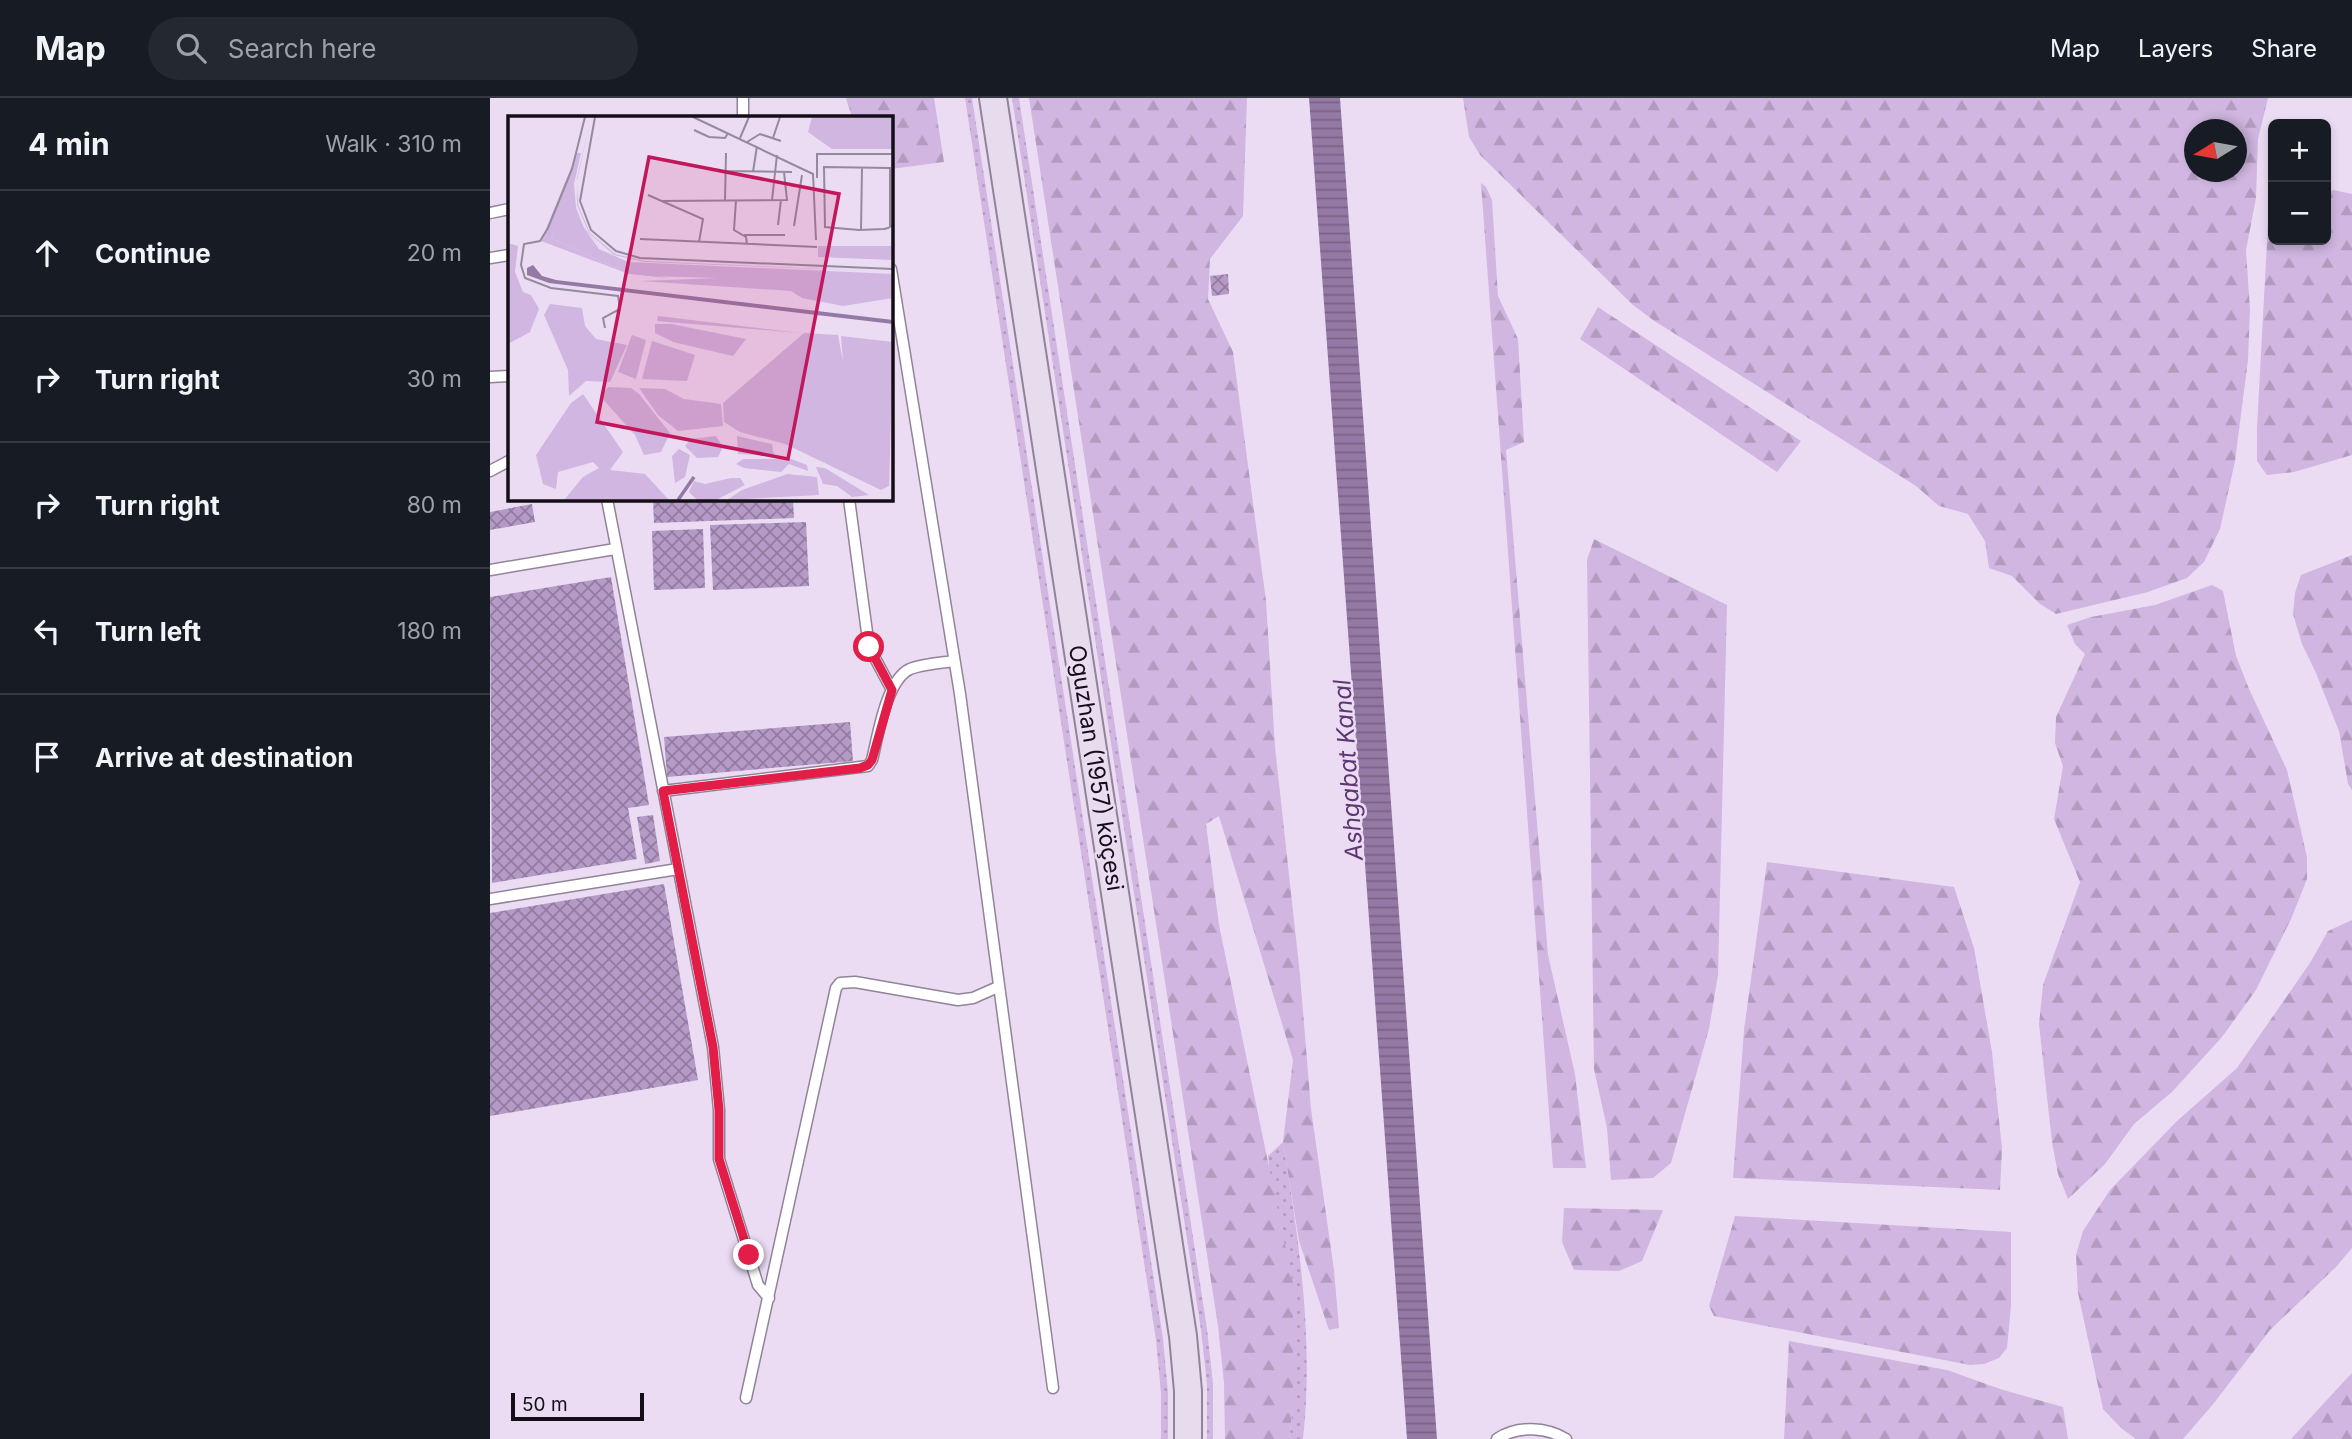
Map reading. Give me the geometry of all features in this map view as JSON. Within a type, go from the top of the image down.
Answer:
[{"type":"main road","name":"Oguzhan (1957) köçesi","points":[[993,98],[1183,1336],[1188,1391],[1188,1439]]},
{"type":"lane","points":[[743,98],[743,116]]},
{"type":"lane","points":[[490,213],[508,209]]},
{"type":"lane","points":[[490,258],[508,255]]},
{"type":"lane","points":[[892,275],[954,661],[1053,1388]]},
{"type":"lane","points":[[490,377],[508,376]]},
{"type":"lane","points":[[490,471],[508,462]]},
{"type":"lane","points":[[607,500],[713,1047],[719,1110],[719,1159],[758,1285],[769,1298]]},
{"type":"lane","points":[[849,500],[869,647],[892,690]]},
{"type":"lane","points":[[490,570],[615,549]]},
{"type":"lane","points":[[663,791],[868,765],[872,760],[892,690],[901,675],[911,669],[954,661]]},
{"type":"lane","points":[[490,900],[678,869]]},
{"type":"lane","points":[[746,1398],[836,988],[840,983],[855,982],[958,1000],[973,998],[998,987]]},
{"type":"lane","points":[[1497,1439],[1517,1430],[1536,1429],[1555,1433],[1566,1439]]},
{"type":"green space","points":[[846,98],[934,98],[944,162],[892,169],[892,116],[852,116]]},
{"type":"green space","points":[[965,98],[972,98],[1163,1339],[1168,1393],[1168,1439],[1161,1439],[1161,1393],[1156,1340]]},
{"type":"green space","points":[[1012,98],[1019,98],[1207,1329],[1213,1384],[1213,1439],[1207,1439],[1207,1384],[1201,1330]]},
{"type":"green space","points":[[1029,98],[1247,98],[1243,216],[1210,259],[1208,299],[1233,352],[1266,601],[1275,747],[1300,975],[1311,1109],[1334,1270],[1339,1328],[1329,1330],[1299,1241],[1283,1142],[1293,1060],[1219,816],[1206,824],[1219,925],[1293,1283],[1293,1408],[1289,1439],[1225,1439],[1224,1383],[1218,1326]]},
{"type":"green space","points":[[1463,98],[2268,98],[2258,139],[2256,198],[2246,250],[2250,310],[2248,360],[2235,461],[2220,529],[2204,562],[2187,578],[2148,592],[2056,614],[2040,604],[2012,576],[1989,568],[1985,541],[1968,514],[1939,506],[1916,486],[1653,320],[1633,305],[1480,155],[1469,137]]},
{"type":"green space","points":[[1481,183],[1492,200],[1498,296],[1518,339],[1524,442],[1506,450],[1548,955],[1575,1074],[1586,1168],[1553,1168]]},
{"type":"green space","points":[[2331,191],[2352,194],[2352,455],[2294,472],[2267,475],[2257,461],[2257,428],[2268,224],[2268,245],[2331,245]]},
{"type":"green space","points":[[1598,307],[1801,441],[1777,472],[1580,339]]},
{"type":"green space","points":[[1594,539],[1727,605],[1718,975],[1709,1029],[1671,1163],[1653,1178],[1611,1180],[1607,1128],[1594,1069],[1587,560]]},
{"type":"green space","points":[[2352,555],[2352,790],[2348,784],[2339,731],[2302,644],[2293,614],[2295,593],[2301,575]]},
{"type":"green space","points":[[2212,585],[2223,591],[2236,656],[2287,770],[2307,857],[2307,879],[2291,919],[2256,990],[2222,1037],[2172,1092],[2134,1124],[2105,1164],[2068,1199],[2058,1174],[2052,1142],[2039,1024],[2043,985],[2080,882],[2054,819],[2063,766],[2055,743],[2056,717],[2085,654],[2075,644],[2067,625],[2091,617],[2155,605]]},
{"type":"green space","points":[[1767,862],[1954,887],[1974,948],[1992,1052],[2002,1149],[2000,1190],[1733,1178],[1744,1030]]},
{"type":"green space","points":[[2352,920],[2352,1248],[2336,1267],[2270,1330],[2183,1439],[2136,1439],[2103,1409],[2078,1293],[2076,1255],[2083,1231],[2110,1190],[2177,1121],[2237,1068],[2310,963],[2328,931]]},
{"type":"green space","points":[[1283,1142],[1299,1253],[1306,1327],[1303,1439],[1289,1439],[1293,1408],[1268,1156]]},
{"type":"green space","points":[[1564,1208],[1663,1210],[1642,1261],[1619,1271],[1574,1270],[1562,1242]]},
{"type":"green space","points":[[1735,1216],[2011,1232],[2011,1306],[2007,1348],[1999,1358],[1984,1364],[1970,1365],[1714,1316],[1709,1306]]},
{"type":"green space","points":[[1789,1341],[1947,1370],[2063,1407],[2068,1439],[1784,1439]]},
{"type":"green space","points":[[2352,1373],[2352,1439],[2291,1439],[2349,1376]]},
{"type":"shaded area","points":[[1309,98],[1340,98],[1437,1439],[1407,1439]]},
{"type":"building","points":[[1228,274],[1229,294],[1212,296],[1210,276]]},
{"type":"building","points":[[653,500],[793,500],[794,518],[654,523]]},
{"type":"building","points":[[532,504],[535,522],[490,530],[490,512]]},
{"type":"building","points":[[806,522],[809,586],[713,590],[710,525]]},
{"type":"building","points":[[703,529],[705,588],[654,590],[652,531]]},
{"type":"building","points":[[611,577],[649,805],[628,808],[637,859],[492,883],[490,597]]},
{"type":"building","points":[[850,722],[853,761],[667,777],[664,737]]},
{"type":"building","points":[[653,815],[660,861],[645,864],[637,817]]},
{"type":"building","points":[[664,884],[698,1080],[490,1116],[490,913]]},
{"type":"route","points":[[749,1255],[719,1159],[719,1110],[713,1047],[663,791],[868,765],[872,760],[892,690],[869,647]]},
{"type":"water label","name":"Ashgabat Kanal","points":[[1348,770]]}]
